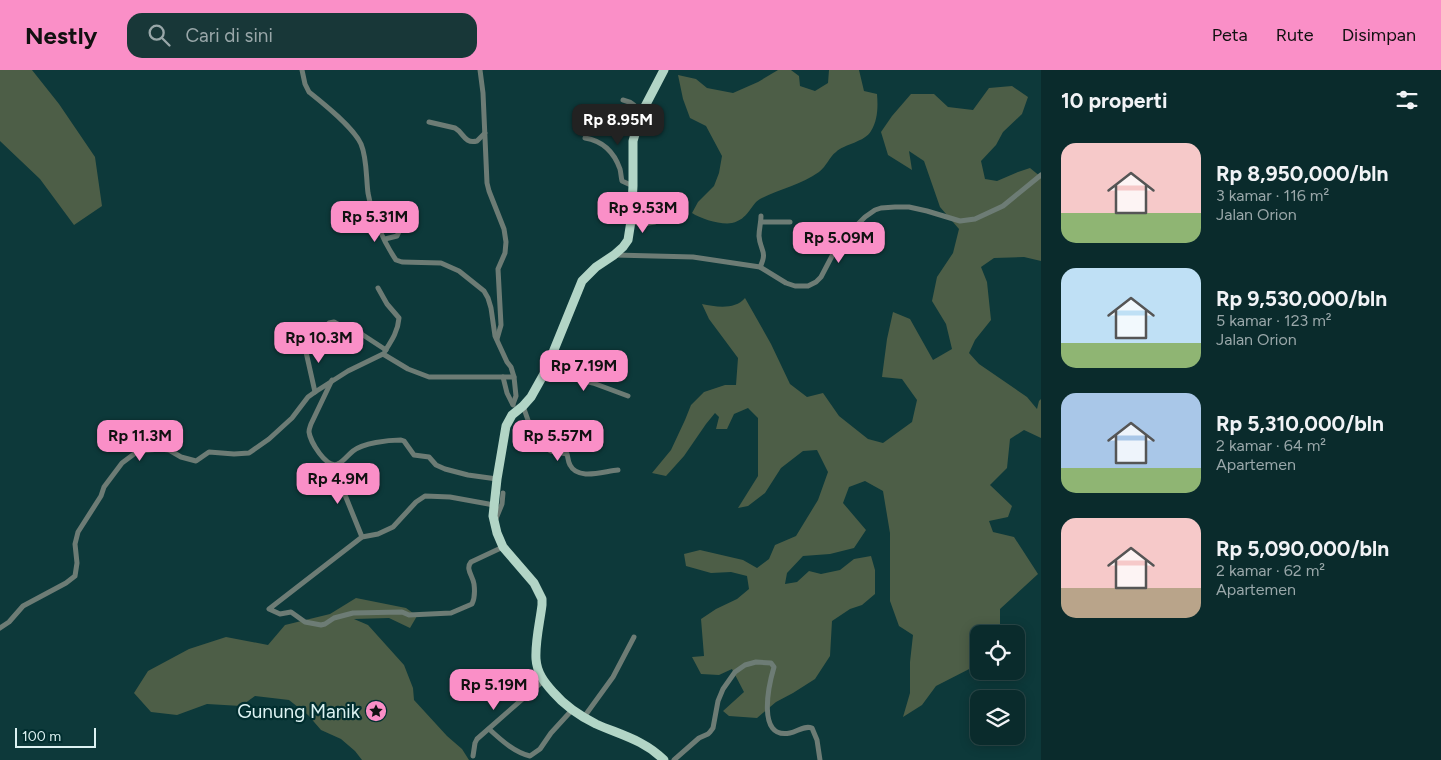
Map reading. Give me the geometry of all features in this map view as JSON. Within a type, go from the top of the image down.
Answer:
[{"type":"highway","points":[[664,70],[641,114],[633,141],[633,186],[628,240],[623,247],[596,267],[582,281],[538,386],[523,406],[512,415],[506,426],[493,516],[494,524],[503,547],[534,583],[542,599],[536,657],[543,681],[558,698],[584,718],[630,737],[664,760]]},
{"type":"street","points":[[302,70],[305,84],[310,92],[349,128],[360,141],[374,218],[392,254],[398,261],[441,263],[459,271],[484,291],[491,308],[497,339],[514,377],[516,396],[512,415]]},
{"type":"street","points":[[480,70],[486,172],[489,191],[504,229],[506,242],[505,253],[498,269],[501,325],[497,339]]},
{"type":"street","points":[[623,100],[630,102],[641,114]]},
{"type":"street","points":[[428,122],[455,128],[470,142],[477,141],[485,132]]},
{"type":"street","points":[[585,138],[596,140],[605,146],[612,154],[619,168],[622,181],[633,186]]},
{"type":"street","points":[[614,255],[693,257],[760,267],[786,283],[804,286],[813,284],[821,277],[833,254],[850,231],[875,210],[895,207],[909,208],[927,211],[960,221],[975,219],[1003,206],[1041,175]]},
{"type":"street","points":[[760,267],[764,257],[759,236],[761,219],[790,222]]},
{"type":"street","points":[[631,221],[642,224],[655,222]]},
{"type":"street","points":[[384,239],[397,236],[403,224]]},
{"type":"street","points":[[0,628],[22,606],[75,576],[77,562],[75,544],[78,532],[101,496],[104,487],[122,464],[138,451],[169,450],[181,457],[196,461],[209,452],[249,454],[292,418],[308,397],[333,380],[384,352],[395,335],[399,318],[387,304],[378,288]]},
{"type":"street","points":[[315,392],[305,340],[310,335],[319,332],[328,323],[334,322],[352,332],[363,335],[408,370],[429,377],[514,377]]},
{"type":"street","points":[[545,372],[592,383],[628,396]]},
{"type":"street","points":[[503,377],[506,393],[513,404]]},
{"type":"street","points":[[333,380],[309,430],[311,438],[320,454],[328,462],[338,464],[359,446],[401,440],[404,441],[414,455],[426,456],[436,465],[445,469],[468,475],[497,479]]},
{"type":"street","points":[[523,406],[529,424],[546,448],[551,451],[567,454],[570,465],[576,472],[588,475],[618,470]]},
{"type":"street","points":[[338,464],[345,495],[362,537]]},
{"type":"street","points":[[494,524],[499,513],[503,493]]},
{"type":"street","points":[[494,505],[450,497],[425,496],[416,502],[393,527],[378,534],[362,537],[269,609],[280,614],[291,612],[305,622],[321,625],[334,618],[353,613],[402,612],[409,615],[451,613],[472,604],[474,600],[474,582],[468,568],[469,564],[503,547]]},
{"type":"street","points":[[584,718],[613,677],[634,637]]},
{"type":"street","points":[[674,760],[713,728],[718,700],[735,672],[756,662],[771,663],[774,667],[766,704],[768,720],[773,730],[779,734],[789,733],[806,727],[812,728],[817,740],[820,760]]},
{"type":"street","points":[[473,756],[477,739],[543,681]]},
{"type":"street","points":[[489,729],[514,750],[530,756],[540,748],[550,733],[572,710]]},
{"type":"green space","points":[[0,70],[32,70],[59,104],[95,157],[102,206],[74,225],[40,179],[0,141]]},
{"type":"green space","points":[[778,70],[791,70],[799,76],[800,86],[815,91],[828,83],[829,70],[859,70],[864,91],[877,94],[876,118],[871,131],[864,138],[840,149],[832,156],[822,170],[797,184],[760,199],[738,221],[732,223],[717,222],[692,213],[698,202],[714,186],[722,156],[706,126],[690,118],[683,99],[678,75],[696,79],[707,88],[733,93],[758,82]]},
{"type":"green space","points":[[1012,86],[1028,97],[1022,114],[1003,132],[996,145],[981,161],[985,179],[997,181],[1030,168],[1041,177],[1041,261],[1024,257],[994,258],[981,267],[987,282],[991,320],[975,340],[969,353],[979,364],[1027,397],[1037,409],[1041,399],[1041,438],[1024,430],[1010,439],[1007,468],[990,485],[1012,506],[1008,517],[989,521],[993,532],[1014,537],[1038,574],[1000,609],[1000,625],[970,625],[970,669],[936,686],[922,705],[903,717],[910,693],[910,662],[913,635],[899,626],[890,601],[890,533],[883,491],[865,481],[849,487],[843,503],[866,530],[854,548],[830,554],[803,556],[787,573],[785,584],[797,582],[809,571],[821,574],[840,570],[854,559],[871,556],[875,570],[875,594],[862,605],[850,609],[832,621],[830,656],[815,679],[776,702],[757,718],[729,716],[723,711],[744,692],[732,669],[719,675],[701,674],[692,657],[704,656],[701,619],[737,599],[749,589],[747,576],[731,572],[711,573],[686,566],[684,554],[700,550],[743,560],[757,568],[769,559],[775,545],[796,536],[818,500],[828,472],[817,450],[803,451],[781,468],[765,493],[748,506],[738,508],[758,476],[758,418],[748,408],[734,414],[727,429],[716,429],[719,417],[715,413],[684,456],[666,476],[652,473],[671,450],[691,405],[704,392],[725,385],[736,385],[738,358],[709,319],[702,304],[719,307],[731,306],[745,298],[771,344],[790,384],[807,397],[823,393],[839,416],[868,439],[883,443],[912,422],[917,400],[902,379],[882,377],[893,312],[910,319],[933,360],[952,349],[946,324],[932,301],[937,277],[953,253],[959,229],[940,207],[924,161],[909,151],[912,170],[888,155],[881,132],[911,94],[934,94],[948,107],[973,110],[989,88]]},
{"type":"green space","points":[[356,598],[406,608],[417,616],[410,628],[389,618],[354,619],[368,625],[404,665],[413,688],[414,700],[447,736],[462,749],[469,760],[362,760],[341,739],[321,730],[308,715],[289,700],[255,696],[241,706],[207,704],[177,715],[151,712],[134,693],[148,671],[189,649],[226,637],[268,645],[285,625],[330,614]]},
{"type":"place","name":"Gunung Manik","points":[[376,711]]}]
